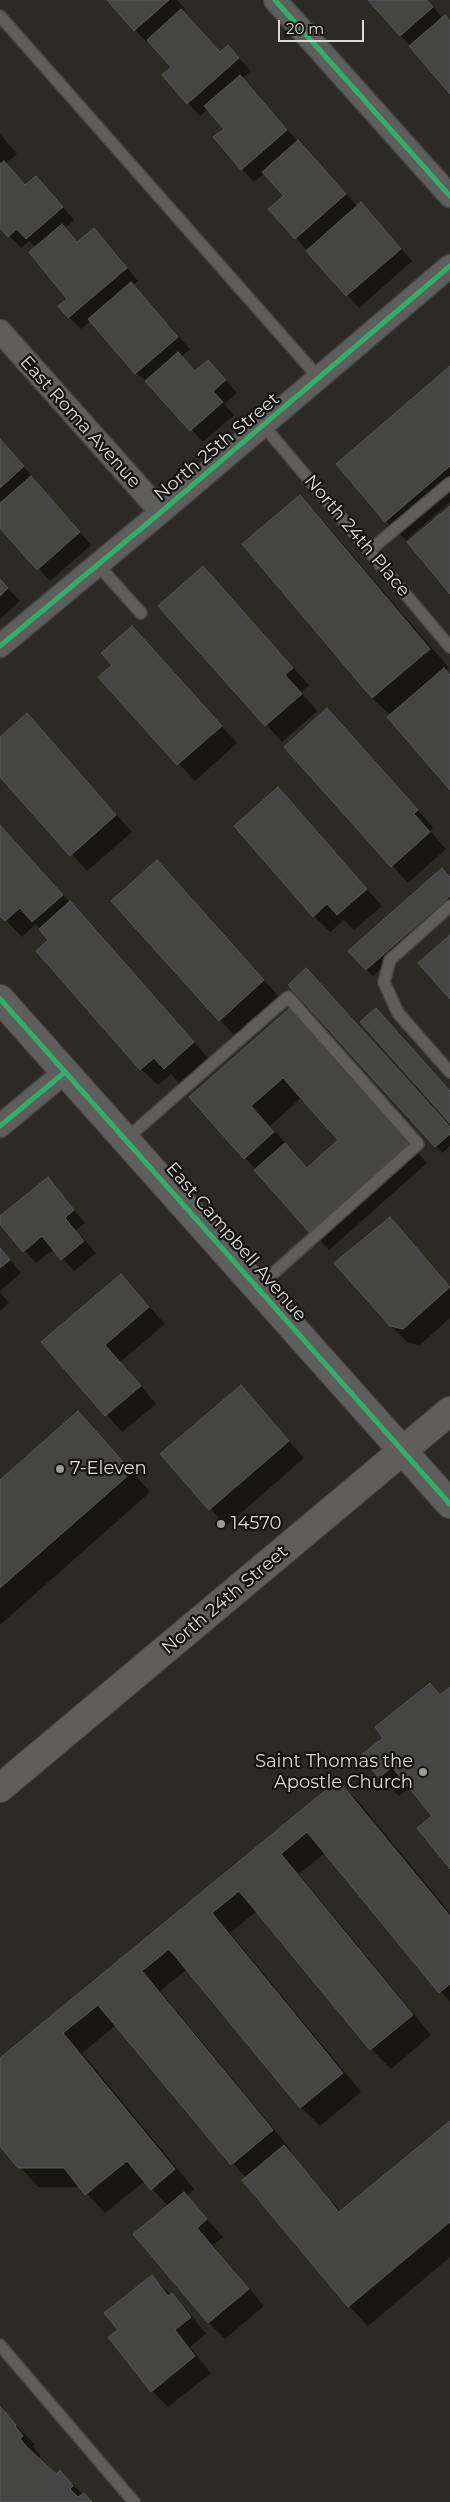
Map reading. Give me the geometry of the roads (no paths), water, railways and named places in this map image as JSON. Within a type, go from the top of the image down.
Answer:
[{"type":"street","points":[[275,0],[450,196]]},
{"type":"street","name":"North 25th Street","points":[[0,646],[450,266]]},
{"type":"street","name":"East Roma Avenue","points":[[0,331],[161,512]]},
{"type":"street","name":"East Campbell Avenue","points":[[0,999],[450,1504]]},
{"type":"street","points":[[0,1126],[65,1072]]},
{"type":"street","name":"North 24th Street","points":[[0,1788],[450,1411]]},
{"type":"lane","points":[[0,16],[319,378]]},
{"type":"lane","name":"North 24th Place","points":[[263,425],[450,647]]},
{"type":"lane","points":[[369,551],[450,483]]},
{"type":"lane","points":[[98,564],[141,613]]},
{"type":"lane","points":[[450,906],[390,960],[384,982],[398,1013],[450,1072]]},
{"type":"lane","points":[[126,1139],[288,997],[412,1136],[418,1144],[258,1287]]},
{"type":"lane","points":[[0,2345],[134,2502]]},
{"type":"place","name":"7-Eleven","points":[[60,1469]]},
{"type":"place","name":"14570","points":[[221,1524]]},
{"type":"place","name":"Saint Thomas the Apostle Church","points":[[423,1772]]}]
